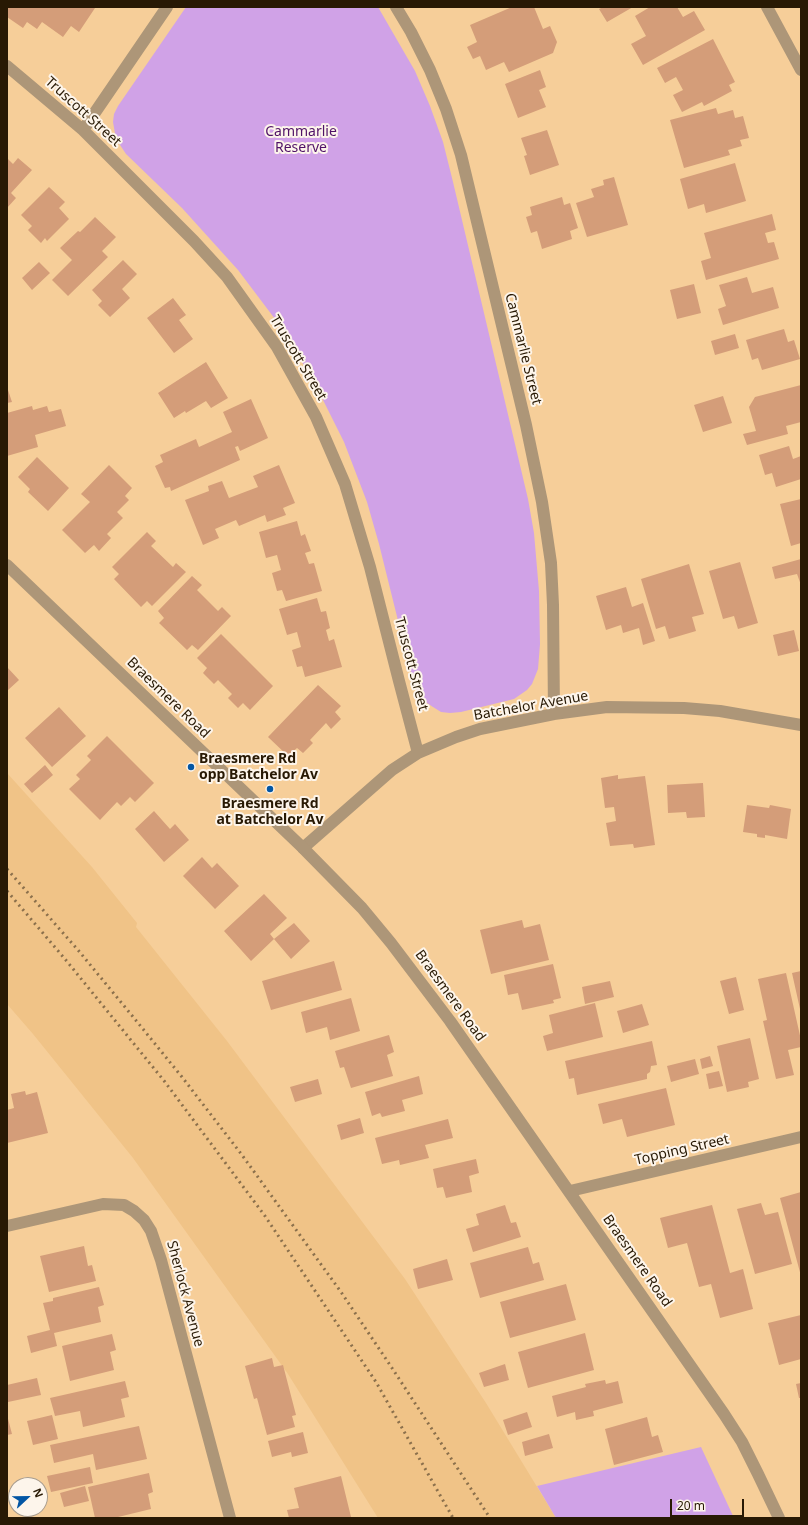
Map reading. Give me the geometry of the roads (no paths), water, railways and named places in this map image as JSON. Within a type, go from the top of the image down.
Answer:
[{"type":"street","points":[[83,130],[167,7]]},
{"type":"street","name":"Cammarlie Street","points":[[396,7],[411,32],[430,70],[446,109],[461,155],[526,425],[542,502],[551,563],[554,714]]},
{"type":"street","points":[[767,7],[801,70]]},
{"type":"street","name":"Truscott Street","points":[[7,66],[83,130],[194,241],[227,277],[277,347],[306,399],[332,451],[353,507],[418,753]]},
{"type":"street","name":"Braesmere Road","points":[[7,564],[303,848],[362,908],[418,977],[570,1191],[724,1414],[742,1442],[778,1518]]},
{"type":"street","name":"Batchelor Avenue","points":[[303,848],[392,770],[418,753],[456,736],[480,729],[554,714],[607,708],[684,708],[720,711],[801,725]]},
{"type":"street","name":"Topping Street","points":[[570,1191],[801,1137]]},
{"type":"street","name":"Sherlock Avenue","points":[[7,1226],[103,1204],[124,1205],[144,1220],[151,1231],[162,1260],[230,1518]]},
{"type":"railway","points":[[7,869],[78,950],[134,1018],[242,1155],[341,1292],[490,1518]]},
{"type":"railway","points":[[7,891],[65,959],[165,1082],[265,1216],[376,1382],[453,1518]]},
{"type":"place","name":"Braesmere Rd opp Batchelor Av","points":[[191,767]]},
{"type":"place","name":"Braesmere Rd at Batchelor Av","points":[[270,789]]},
{"type":"park label","name":"Cammarlie Reserve","points":[[301,140]]}]
